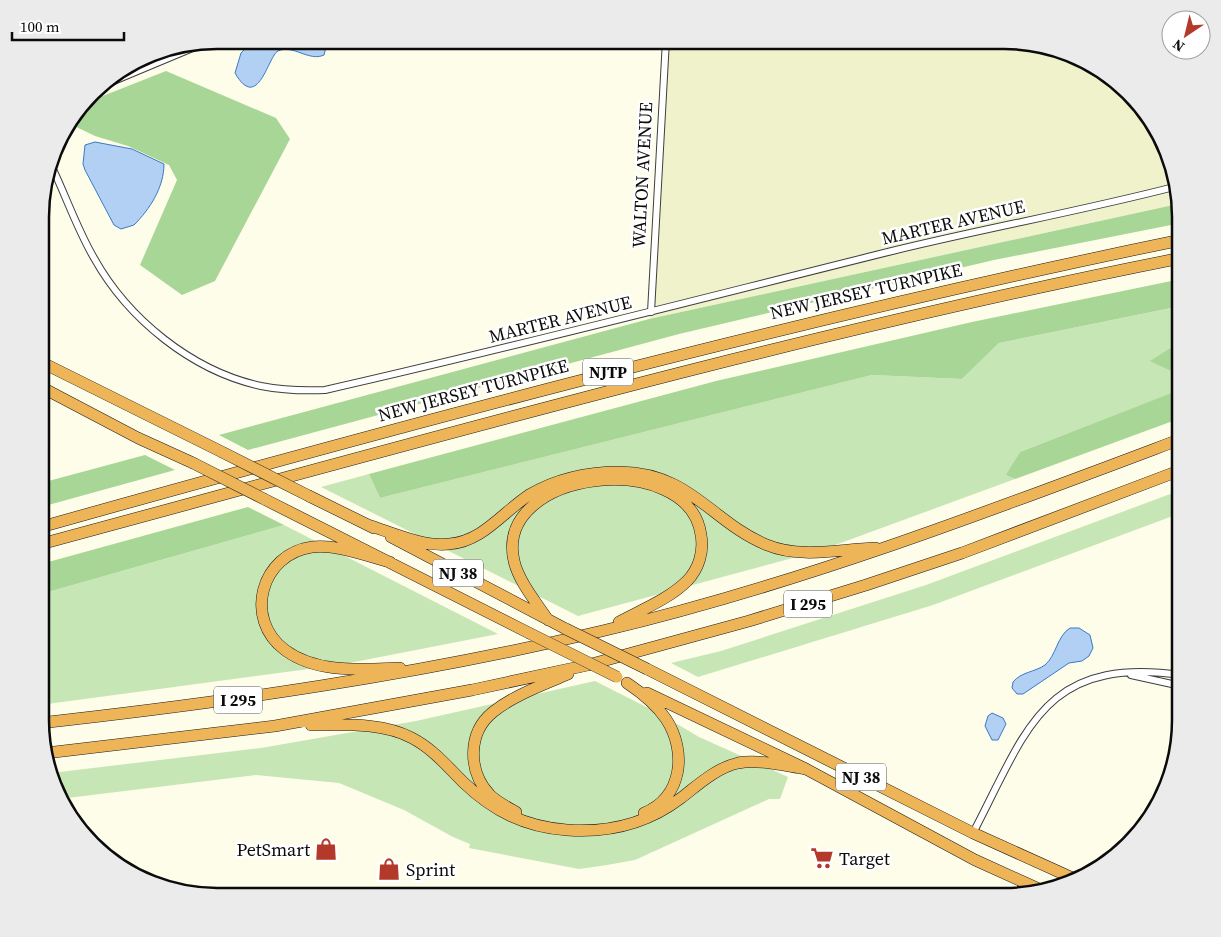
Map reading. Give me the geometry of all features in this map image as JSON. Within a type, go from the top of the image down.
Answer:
[{"type":"highway","name":"NEW JERSEY TURNPIKE","points":[[49,525],[650,361],[942,291],[1172,242]]},
{"type":"highway","name":"NEW JERSEY TURNPIKE","points":[[49,542],[708,364],[1017,292],[1172,260]]},
{"type":"highway","name":"NJ 38","points":[[49,366],[368,525],[548,620],[972,833],[1067,876]]},
{"type":"highway","name":"NJ 38","points":[[49,391],[138,438],[193,463],[622,680],[806,769],[878,810],[1032,886]]},
{"type":"highway","name":"I 295","points":[[49,722],[258,697],[434,667],[602,631],[758,589],[890,547],[1172,442]]},
{"type":"highway","points":[[368,525],[434,544],[451,544],[467,540],[483,531],[529,496],[546,486],[583,475],[620,472],[656,478],[680,487],[703,501],[750,537],[785,551],[824,552],[890,547]]},
{"type":"highway","name":"I 295","points":[[52,752],[275,726],[472,690],[588,665],[749,621],[858,588],[962,553],[1172,473]]},
{"type":"highway","points":[[548,620],[526,587],[514,562],[514,534],[519,520],[528,509],[553,492],[586,483],[624,481],[659,486],[686,502],[695,514],[702,541],[697,568],[678,590],[602,631]]},
{"type":"highway","points":[[390,562],[328,547],[300,549],[288,555],[269,574],[263,587],[261,600],[262,614],[266,627],[274,640],[286,650],[316,664],[351,669],[434,667]]},
{"type":"highway","points":[[588,665],[503,704],[481,726],[475,740],[475,770],[481,784],[491,796],[504,806],[538,819],[598,824],[633,817],[662,802],[672,790],[678,776],[680,761],[676,739],[666,718],[655,705],[622,680]]},
{"type":"highway","points":[[275,726],[377,727],[410,737],[439,756],[475,793],[499,812],[525,823],[566,830],[611,829],[641,822],[668,807],[718,771],[737,763],[748,762],[806,769]]},
{"type":"highway","points":[[997,870],[1019,887]]},
{"type":"street","name":"WALTON AVENUE","points":[[651,312],[666,49]]},
{"type":"street","points":[[124,77],[182,52]]},
{"type":"street","name":"MARTER AVENUE","points":[[54,172],[93,258],[112,287],[158,334],[187,354],[232,377],[261,386],[325,390],[493,352],[899,250],[1073,210],[1107,205],[1170,188]]},
{"type":"street","points":[[972,833],[1031,722],[1045,706],[1066,688],[1088,680],[1122,673],[1155,672],[1172,674]]},
{"type":"street","points":[[1122,673],[1172,684]]},
{"type":"green space","points":[[666,49],[1015,49],[1048,54],[1079,66],[1098,77],[1115,90],[1138,114],[1155,142],[1169,184],[1172,205],[649,319]]},
{"type":"green space","points":[[166,71],[276,118],[290,139],[215,281],[182,295],[140,265],[177,180],[169,165],[128,146],[95,136],[75,126],[83,114],[98,98]]},
{"type":"green space","points":[[1172,205],[1172,225],[994,260],[679,334],[248,450],[219,435],[649,319]]},
{"type":"green space","points":[[1172,281],[1172,308],[999,343],[962,379],[872,375],[380,498],[369,474],[716,381],[972,322]]},
{"type":"green space","points":[[1172,308],[1172,393],[1020,452],[1007,475],[1015,479],[819,551],[578,616],[321,487],[369,474],[380,498],[872,375],[962,379],[999,343]]},
{"type":"green space","points":[[1172,347],[1172,372],[1150,361]]},
{"type":"green space","points":[[1172,393],[1172,421],[1015,479],[1006,475],[1020,452]]},
{"type":"green space","points":[[145,455],[175,470],[49,505],[49,481]]},
{"type":"green space","points":[[1172,493],[1172,516],[933,605],[698,677],[671,663],[721,651],[926,585]]},
{"type":"green space","points":[[248,507],[284,525],[49,592],[49,562]]},
{"type":"green space","points":[[284,525],[498,634],[339,665],[49,704],[49,592]]},
{"type":"green space","points":[[595,681],[662,715],[699,737],[788,777],[780,799],[769,799],[635,860],[579,869],[469,848],[470,844],[453,837],[404,810],[339,783],[256,775],[68,798],[57,772],[261,748],[416,721]]},
{"type":"water","points":[[245,49],[284,49],[274,55],[261,79],[256,85],[250,87],[243,84],[235,73],[241,53]]},
{"type":"water","points":[[284,49],[326,49],[324,55],[318,57]]},
{"type":"water","points":[[95,142],[132,149],[164,164],[159,189],[145,212],[134,225],[121,229],[114,225],[85,170],[83,164],[85,145]]},
{"type":"water","points":[[1070,628],[1079,628],[1090,635],[1093,648],[1089,656],[1082,661],[1069,663],[1023,694],[1017,694],[1012,688],[1013,682],[1020,676],[1045,665],[1052,657],[1062,636]]},
{"type":"water","points":[[992,713],[1003,718],[1006,724],[998,740],[992,740],[985,726],[988,716]]},
{"type":"place","name":"PetSmart","points":[[326,849]]},
{"type":"place","name":"Target","points":[[822,858]]},
{"type":"place","name":"Sprint","points":[[389,869]]}]
